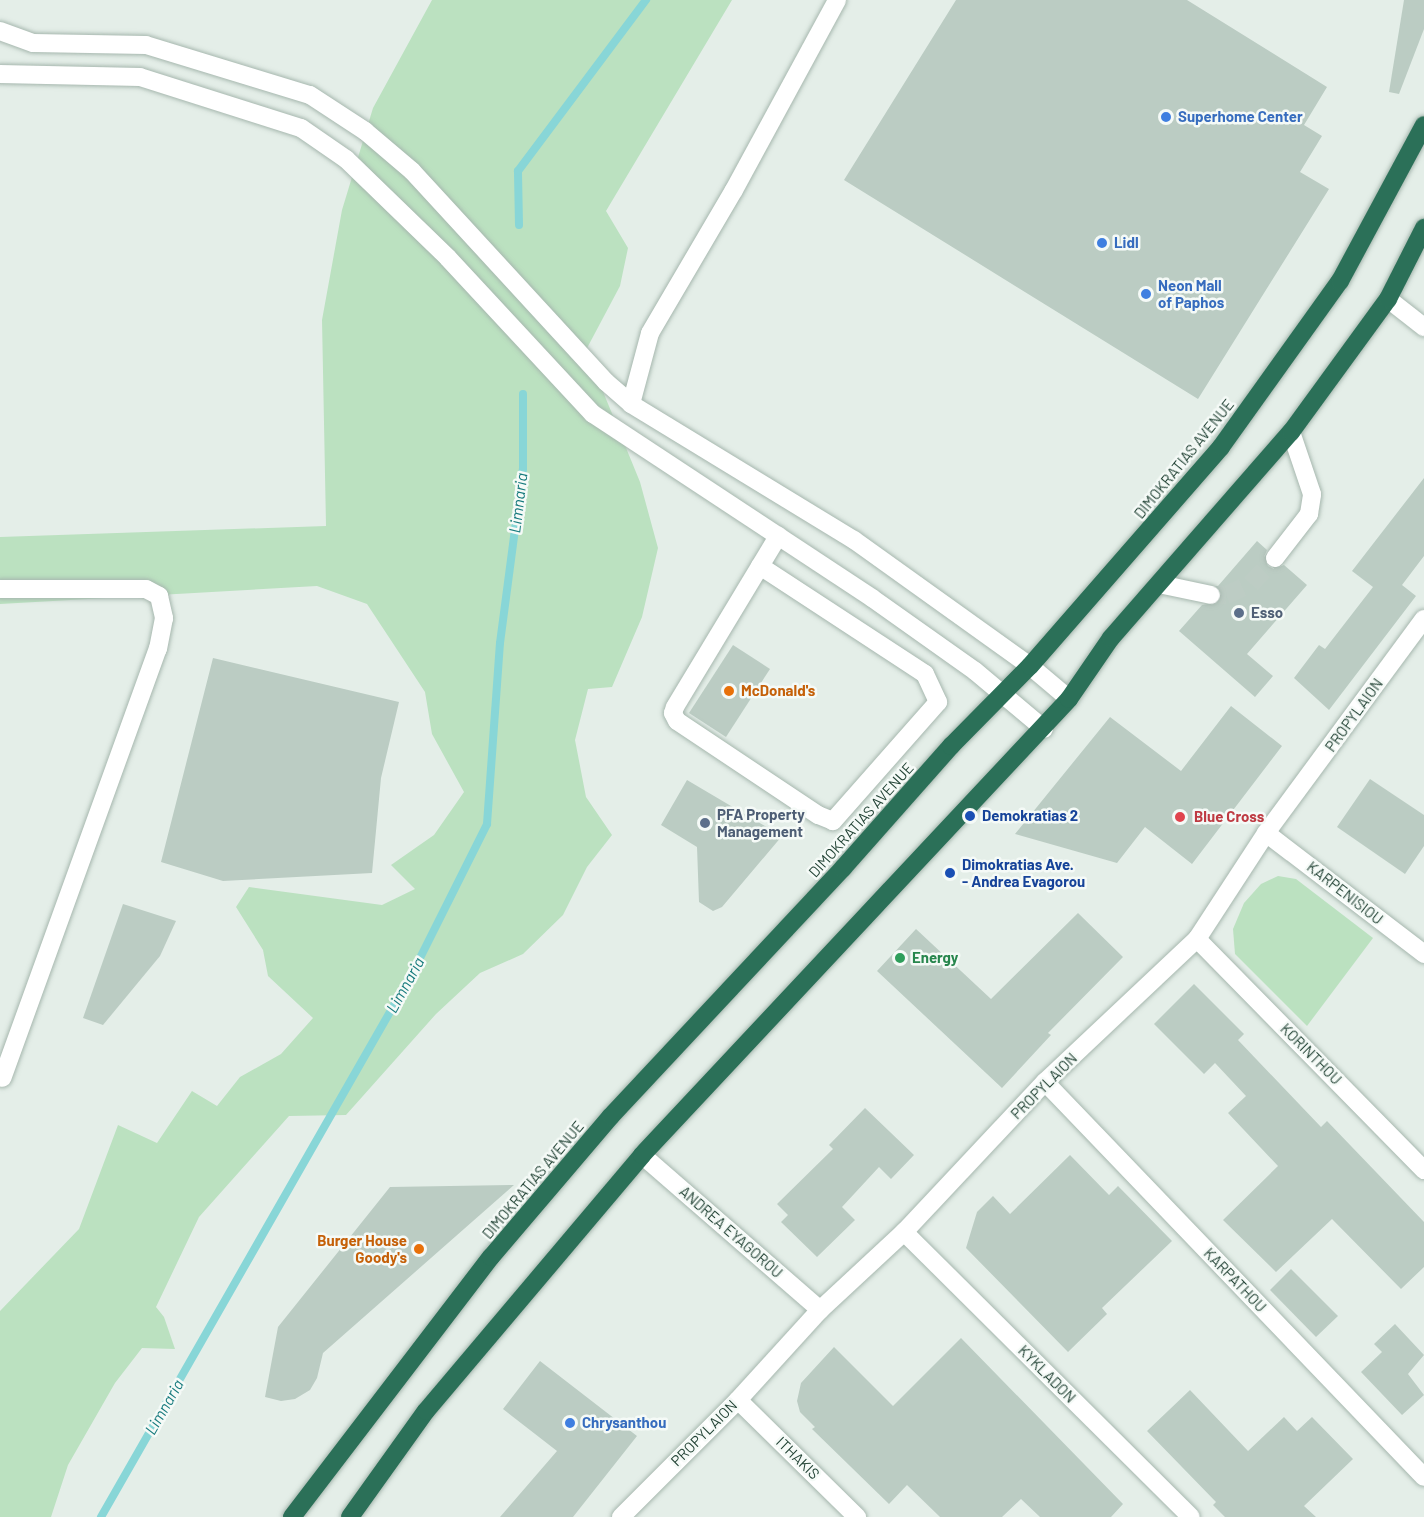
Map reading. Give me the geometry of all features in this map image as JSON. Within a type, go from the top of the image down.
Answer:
[{"type":"highway","name":"DIMOKRATIAS AVENUE","points":[[292,1517],[490,1257],[611,1116],[843,868],[951,746],[1030,666],[1221,447],[1340,281],[1424,126]]},
{"type":"highway","points":[[350,1517],[426,1411],[642,1155],[1044,729],[1069,699],[1111,638],[1291,432],[1388,299],[1424,228]]},
{"type":"street","points":[[631,404],[650,333],[734,190],[837,0]]},
{"type":"street","points":[[0,31],[33,43],[146,45],[310,95],[365,131],[412,171],[631,404],[854,540],[1030,666],[1069,699]]},
{"type":"street","points":[[0,74],[140,77],[301,128],[346,159],[448,258],[556,379],[593,414],[872,598],[1004,694],[1044,729]]},
{"type":"street","points":[[1388,299],[1424,327]]},
{"type":"street","points":[[1275,558],[1309,514],[1312,494],[1291,432]]},
{"type":"street","points":[[760,566],[925,674],[938,702],[833,821],[818,815],[677,721],[673,713],[760,566],[778,536]]},
{"type":"street","points":[[1159,584],[1211,595]]},
{"type":"street","points":[[0,589],[146,589],[159,596],[164,618],[158,648],[2,1078]]},
{"type":"street","name":"PROPYLAION","points":[[621,1517],[738,1400],[820,1310],[904,1232],[1045,1082],[1197,939],[1266,833],[1424,619]]},
{"type":"street","name":"KARPENISIOU","points":[[1266,833],[1424,954]]},
{"type":"street","name":"KORINTHOU","points":[[1197,939],[1424,1170]]},
{"type":"street","name":"KARPATHOU","points":[[1045,1082],[1424,1477]]},
{"type":"street","name":"ANDREA EYAGOROU","points":[[642,1155],[820,1310]]},
{"type":"street","name":"KYKLADON","points":[[904,1232],[1191,1517]]},
{"type":"street","name":"ITHAKIS","points":[[738,1400],[857,1517]]},
{"type":"green space","points":[[432,0],[732,0],[606,211],[628,248],[620,286],[586,350],[640,482],[658,548],[642,617],[612,687],[588,689],[575,740],[586,797],[612,835],[587,867],[563,915],[523,954],[480,973],[436,1014],[346,1115],[289,1116],[199,1217],[156,1307],[164,1317],[175,1349],[142,1348],[115,1383],[68,1465],[51,1517],[0,1517],[0,1311],[79,1229],[118,1125],[157,1143],[192,1091],[217,1106],[240,1077],[281,1054],[313,1018],[268,976],[263,950],[236,907],[249,887],[382,905],[415,889],[391,865],[434,835],[464,792],[432,734],[425,692],[367,604],[317,586],[0,604],[0,537],[326,526],[322,320],[342,210],[373,108]]},
{"type":"green space","points":[[1278,876],[1296,879],[1373,938],[1307,1026],[1235,954],[1233,929],[1244,903],[1261,884]]},
{"type":"building","name":"Neon Mall of Paphos","points":[[956,0],[1187,0],[1327,87],[1304,125],[1322,136],[1300,172],[1329,189],[1198,399],[844,180]]},
{"type":"building","points":[[1404,0],[1424,0],[1424,29],[1399,94],[1389,92]]},
{"type":"building","points":[[1424,478],[1424,556],[1402,585],[1416,596],[1329,710],[1294,678],[1319,645],[1325,649],[1373,587],[1352,571]]},
{"type":"building","name":"Esso","points":[[1257,541],[1267,550],[1264,557],[1268,566],[1274,569],[1284,565],[1307,585],[1247,654],[1273,676],[1255,697],[1179,631],[1202,605],[1220,602],[1222,592],[1218,586]]},
{"type":"building","name":"McDonald's","points":[[733,645],[770,669],[726,737],[689,713]]},
{"type":"building","points":[[213,658],[399,702],[381,778],[372,873],[223,881],[161,862]]},
{"type":"building","name":"Blue Cross","points":[[1231,706],[1282,746],[1192,864],[1145,827],[1117,863],[1015,834],[1110,717],[1181,771]]},
{"type":"building","points":[[1370,779],[1424,815],[1424,846],[1405,874],[1337,827]]},
{"type":"building","points":[[687,780],[782,836],[722,907],[713,911],[699,902],[697,847],[661,825]]},
{"type":"building","points":[[123,904],[176,921],[160,956],[103,1025],[83,1018]]},
{"type":"building","points":[[1078,913],[1123,957],[1048,1033],[1051,1035],[1002,1088],[877,971],[916,929],[991,999]]},
{"type":"building","points":[[1194,984],[1244,1034],[1238,1040],[1321,1127],[1327,1121],[1424,1222],[1424,1267],[1401,1289],[1332,1219],[1276,1272],[1223,1220],[1278,1166],[1228,1113],[1246,1096],[1215,1063],[1204,1074],[1154,1024]]},
{"type":"building","points":[[865,1108],[914,1155],[891,1179],[879,1167],[842,1207],[855,1220],[817,1257],[781,1222],[788,1215],[777,1204],[833,1149],[829,1145]]},
{"type":"building","points":[[1070,1155],[1109,1195],[1118,1186],[1172,1241],[1102,1308],[1107,1314],[1068,1352],[966,1248],[977,1212],[993,1196],[1010,1214]]},
{"type":"building","points":[[514,1185],[323,1353],[317,1378],[310,1390],[295,1399],[281,1401],[265,1397],[278,1327],[390,1187]]},
{"type":"building","points":[[1291,1269],[1338,1316],[1316,1337],[1270,1290]]},
{"type":"building","points":[[1395,1324],[1424,1355],[1408,1374],[1424,1395],[1402,1415],[1361,1372],[1382,1352],[1374,1344]]},
{"type":"building","points":[[961,1338],[1123,1504],[1111,1517],[1040,1517],[1021,1499],[1002,1517],[940,1517],[907,1485],[889,1504],[812,1429],[815,1427],[800,1412],[797,1401],[801,1383],[834,1347],[893,1406]]},
{"type":"building","name":"Chrysanthou","points":[[540,1361],[637,1436],[573,1517],[500,1517],[557,1451],[503,1409]]},
{"type":"building","points":[[1190,1390],[1248,1451],[1284,1417],[1297,1431],[1312,1417],[1353,1459],[1304,1506],[1316,1517],[1225,1517],[1213,1505],[1216,1502],[1147,1431]]},
{"type":"waterway","name":"Limnaria","points":[[519,225],[518,171],[646,0]]},
{"type":"waterway","name":"Limnaria","points":[[101,1517],[414,970],[487,824],[500,643],[523,469],[523,394]]},
{"type":"tunnel","points":[[1211,595],[1226,595],[1251,584],[1275,558]]},
{"type":"place","name":"Superhome Center","points":[[1166,117]]},
{"type":"place","name":"Lidl","points":[[1102,243]]},
{"type":"place","name":"Neon Mall of Paphos","points":[[1146,294]]},
{"type":"place","name":"Esso","points":[[1239,613]]},
{"type":"place","name":"McDonald's","points":[[729,691]]},
{"type":"place","name":"Demokratias 2","points":[[970,816]]},
{"type":"place","name":"Blue Cross","points":[[1180,817]]},
{"type":"place","name":"PFA Property Management","points":[[705,823]]},
{"type":"place","name":"Dimokratias Ave. - Andrea Evagorou","points":[[950,873]]},
{"type":"place","name":"Energy","points":[[900,958]]},
{"type":"place","name":"Burger House Goody's","points":[[419,1249]]},
{"type":"place","name":"Chrysanthou","points":[[570,1423]]}]
